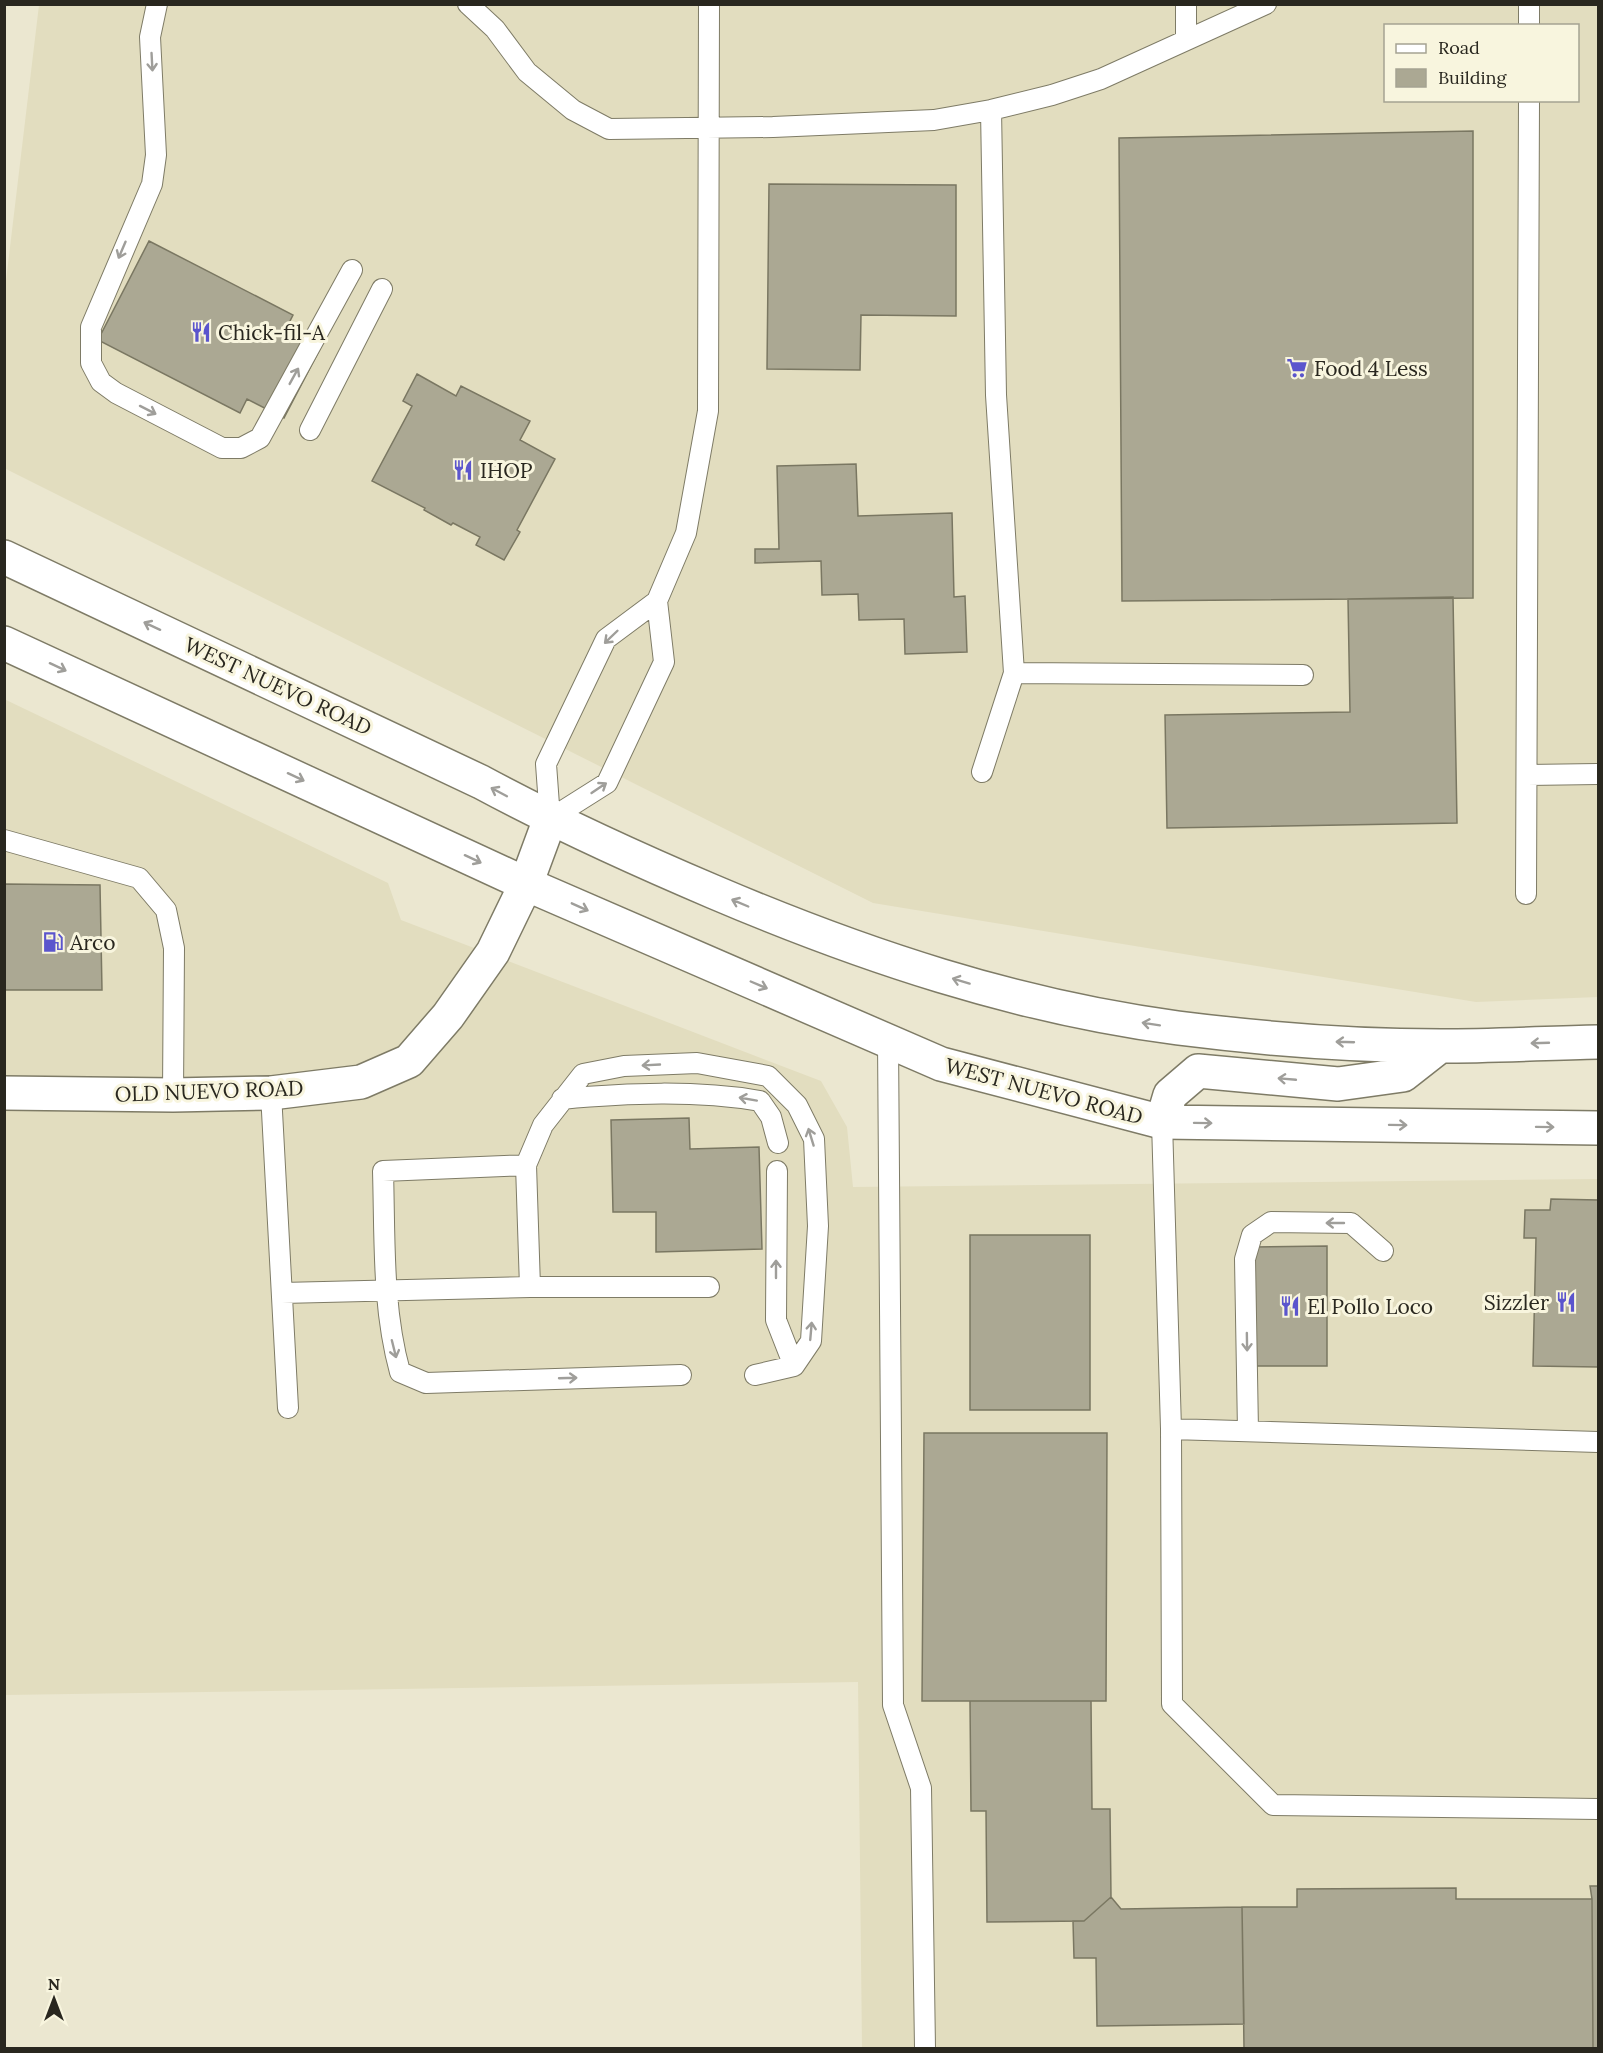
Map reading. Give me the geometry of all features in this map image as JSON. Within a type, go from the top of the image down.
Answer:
[{"type":"main road","name":"WEST NUEVO ROAD","points":[[4,557],[481,782],[623,854],[794,926],[897,962],[995,992],[1093,1014],[1176,1028],[1284,1040],[1440,1046],[1599,1042]]},
{"type":"main road","name":"WEST NUEVO ROAD","points":[[4,643],[526,884],[941,1064],[1162,1122],[1599,1128]]},
{"type":"main road","points":[[526,884],[550,819]]},
{"type":"main road","name":"OLD NUEVO ROAD","points":[[4,1093],[173,1095],[271,1093],[361,1082],[409,1061],[448,1016],[493,952],[526,884]]},
{"type":"main road","points":[[1162,1122],[1170,1095],[1198,1071],[1338,1084],[1403,1075],[1440,1046]]},
{"type":"lane","points":[[157,4],[150,37],[156,155],[152,184],[91,327],[91,363],[101,382],[116,393],[222,448],[241,448],[260,438],[352,270]]},
{"type":"lane","points":[[468,4],[495,29],[527,72],[573,110],[609,129],[934,120],[991,110],[1052,95],[1101,79],[1266,4]]},
{"type":"lane","points":[[657,601],[606,639],[601,649],[546,764],[550,819],[607,783],[664,662],[657,601],[686,533],[708,411],[709,4]]},
{"type":"lane","points":[[1186,4],[1186,40]]},
{"type":"lane","points":[[1529,4],[1529,24]]},
{"type":"lane","points":[[1526,894],[1529,102]]},
{"type":"lane","points":[[982,772],[1014,673],[996,395],[991,110]]},
{"type":"lane","points":[[310,430],[382,289]]},
{"type":"lane","points":[[1014,673],[1303,675]]},
{"type":"lane","points":[[1527,775],[1599,774]]},
{"type":"lane","points":[[4,840],[139,878],[166,910],[174,948],[173,1095]]},
{"type":"lane","points":[[888,1041],[893,1705],[921,1788],[925,2049]]},
{"type":"lane","points":[[530,1287],[526,1165],[543,1125],[583,1074],[624,1066],[697,1063],[768,1076],[797,1105],[814,1139],[818,1226],[811,1341],[794,1366],[755,1376]]},
{"type":"lane","points":[[271,1093],[288,1408]]},
{"type":"lane","points":[[562,1099],[606,1095],[726,1095],[760,1101],[771,1117],[778,1143]]},
{"type":"lane","points":[[1162,1122],[1171,1429],[1172,1704],[1274,1805],[1599,1809]]},
{"type":"lane","points":[[526,1165],[383,1171],[387,1291],[392,1343],[400,1372],[426,1383],[681,1375]]},
{"type":"lane","points":[[777,1171],[776,1320],[794,1366]]},
{"type":"lane","points":[[1248,1431],[1245,1259],[1251,1235],[1271,1222],[1351,1223],[1383,1251]]},
{"type":"lane","points":[[282,1293],[530,1287],[709,1287]]},
{"type":"lane","points":[[1171,1429],[1599,1442]]},
{"type":"shaded area","points":[[39,5],[1598,5],[1598,997],[1476,1002],[873,903],[4,468],[5,289]]},
{"type":"shaded area","points":[[4,699],[388,883],[401,920],[821,1081],[847,1127],[853,1187],[1598,1179],[1598,2048],[862,2048],[858,1682],[5,1695]]},
{"type":"building","name":"Food 4 Less","points":[[1473,131],[1473,598],[1122,601],[1119,138]]},
{"type":"building","points":[[769,184],[956,185],[956,316],[861,315],[860,370],[767,369]]},
{"type":"building","name":"Chick-fil-A","points":[[149,241],[293,315],[288,325],[323,343],[284,418],[247,399],[240,413],[98,340]]},
{"type":"building","name":"IHOP","points":[[417,374],[456,396],[461,386],[530,421],[520,440],[555,459],[517,530],[520,532],[504,560],[476,545],[480,537],[453,523],[451,525],[424,510],[425,508],[372,481],[412,406],[403,401]]},
{"type":"building","points":[[856,464],[858,516],[952,513],[954,597],[965,596],[967,652],[905,654],[904,619],[859,620],[858,594],[822,595],[821,561],[755,563],[755,549],[779,549],[777,466]]},
{"type":"building","points":[[1453,597],[1457,823],[1167,828],[1165,715],[1350,712],[1348,599]]},
{"type":"building","points":[[4,884],[100,885],[102,990],[4,990]]},
{"type":"building","points":[[689,1118],[690,1149],[759,1147],[762,1249],[656,1252],[656,1212],[613,1212],[611,1120]]},
{"type":"building","name":"Sizzler","points":[[1551,1199],[1598,1200],[1598,1367],[1533,1366],[1536,1238],[1524,1238],[1525,1210],[1550,1210]]},
{"type":"building","points":[[970,1235],[1090,1235],[1090,1410],[970,1410]]},
{"type":"building","name":"El Pollo Loco","points":[[1327,1246],[1327,1366],[1253,1366],[1253,1247]]},
{"type":"building","points":[[924,1433],[1107,1433],[1106,1701],[922,1701]]},
{"type":"building","points":[[970,1701],[1091,1701],[1092,1809],[1110,1809],[1111,1897],[1084,1921],[987,1922],[986,1811],[971,1811]]},
{"type":"building","points":[[1590,1886],[1598,1886],[1598,2048],[1593,2048]]},
{"type":"building","points":[[1456,1888],[1456,1899],[1592,1899],[1593,2048],[1244,2048],[1242,1907],[1297,1907],[1297,1889]]},
{"type":"building","points":[[1111,1897],[1121,1909],[1242,1907],[1244,2024],[1097,2026],[1096,1958],[1074,1958],[1073,1921],[1084,1921]]},
{"type":"place","name":"Chick-fil-A","points":[[201,332]]},
{"type":"place","name":"Food 4 Less","points":[[1297,368]]},
{"type":"place","name":"IHOP","points":[[463,470]]},
{"type":"place","name":"Arco","points":[[53,942]]},
{"type":"place","name":"Sizzler","points":[[1566,1302]]},
{"type":"place","name":"El Pollo Loco","points":[[1290,1306]]}]
